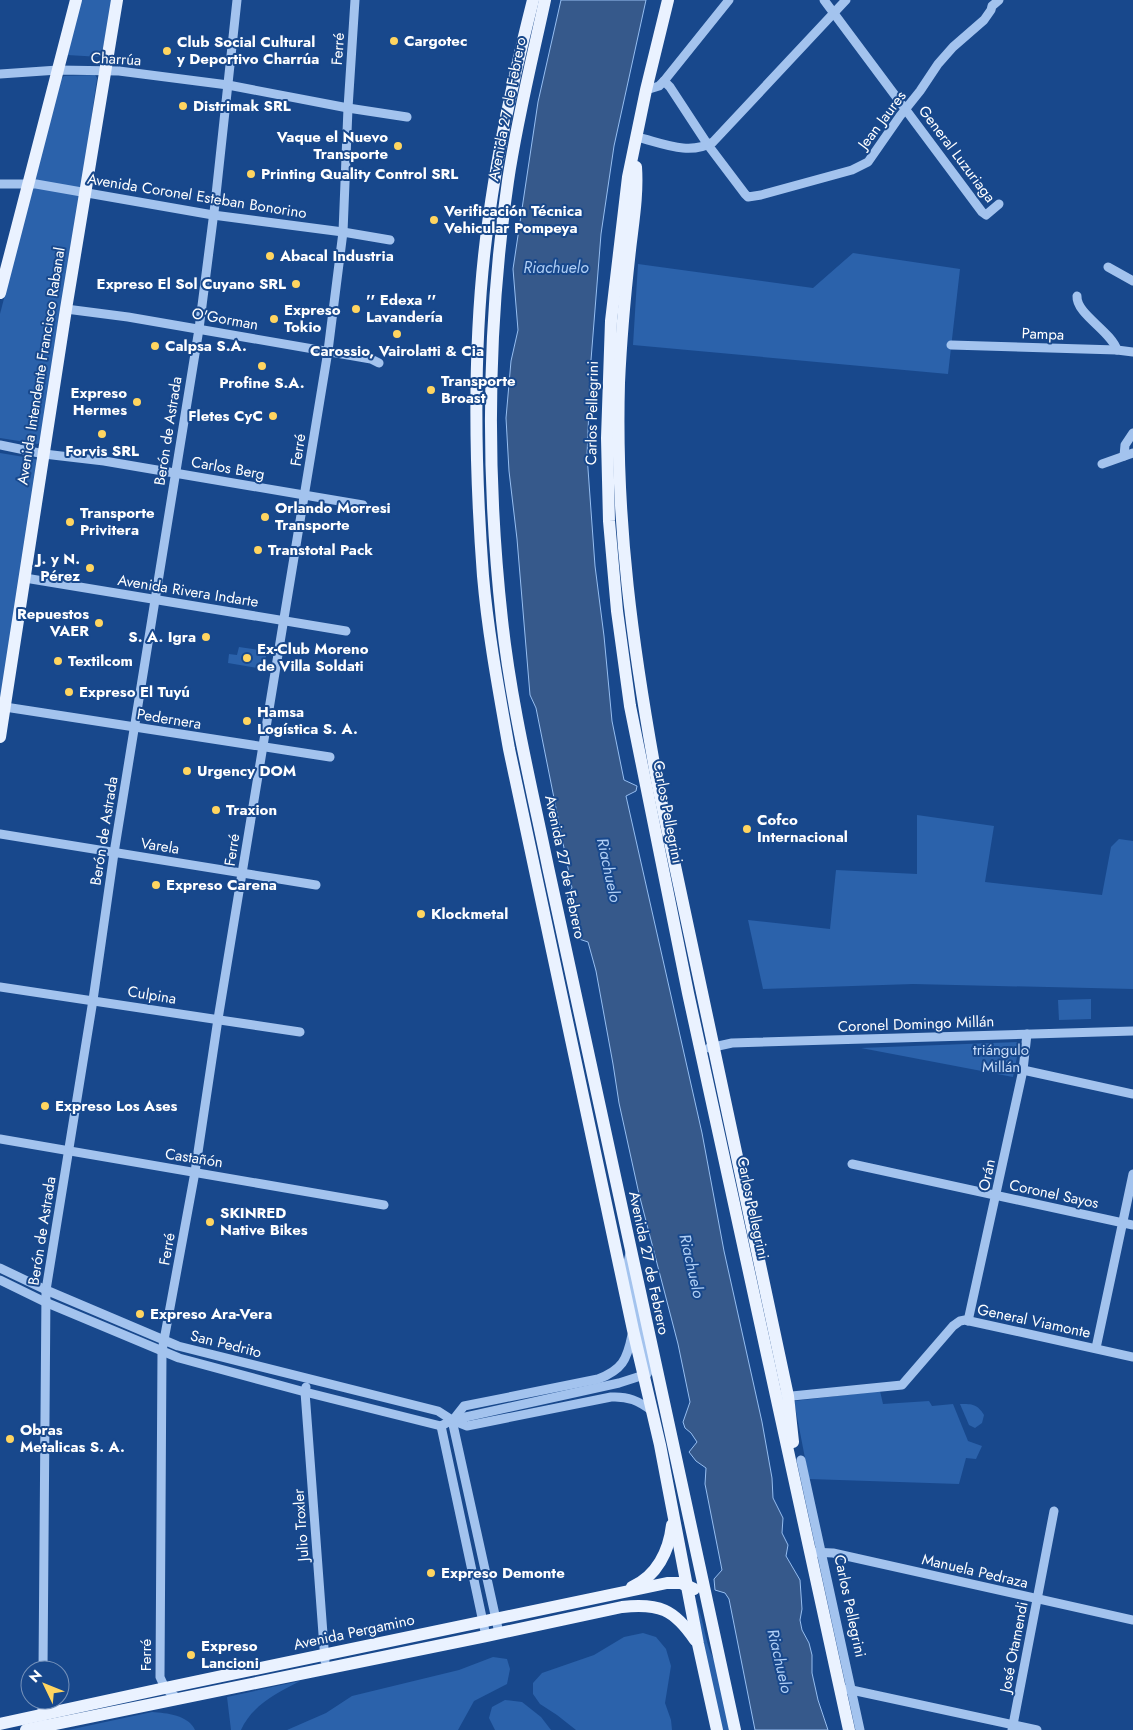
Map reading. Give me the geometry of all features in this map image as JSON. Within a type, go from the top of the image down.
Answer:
[{"type":"main road","points":[[0,291],[76,0]]},
{"type":"main road","name":"Avenida Intendente Francisco Rabanal","points":[[0,737],[84,192],[117,0]]},
{"type":"main road","name":"Avenida 27 de Febrero","points":[[533,0],[503,130],[489,217],[479,322],[477,379],[480,525],[484,578],[493,659],[509,749],[674,1513],[698,1644],[717,1730]]},
{"type":"main road","name":"Avenida 27 de Febrero","points":[[545,0],[517,126],[508,181],[497,286],[491,381],[495,524],[500,525],[501,543],[496,553],[502,622],[519,725],[548,866],[554,866],[555,868],[561,895],[556,906],[735,1730]]},
{"type":"main road","name":"Carlos Pellegrini","points":[[668,0],[646,90],[635,151],[628,177],[623,212],[611,321],[607,438],[608,521],[626,681],[684,973],[783,1397]]},
{"type":"main road","name":"Carlos Pellegrini","points":[[635,151],[636,178],[622,323],[619,382],[618,439],[622,534],[627,594],[642,701],[660,796],[714,1047],[783,1397],[846,1689],[849,1730]]},
{"type":"main road","points":[[477,379],[491,381]]},
{"type":"main road","points":[[480,525],[495,524]]},
{"type":"main road","points":[[534,869],[548,866]]},
{"type":"main road","points":[[623,1592],[642,1582],[657,1567],[665,1555],[670,1541],[674,1513]]},
{"type":"main road","name":"Avenida Pergamino","points":[[26,1730],[42,1721],[165,1688],[667,1583],[687,1585]]},
{"type":"main road","points":[[687,1585],[700,1595],[708,1605]]},
{"type":"main road","name":"Avenida Pergamino","points":[[0,1724],[42,1721],[177,1698],[641,1604],[663,1609],[671,1614],[686,1627],[698,1644]]},
{"type":"street","points":[[68,0],[71,16]]},
{"type":"street","name":"Berón de Astrada","points":[[43,1660],[46,1290],[93,1000],[154,600],[199,328],[237,0]]},
{"type":"street","name":"Ferré","points":[[177,1698],[165,1688],[160,1677],[162,1352],[195,1172],[218,1019],[328,351],[343,232],[355,0]]},
{"type":"street","points":[[646,90],[659,86],[664,81],[729,0]]},
{"type":"street","name":"General Luzuriaga","points":[[824,0],[982,212],[986,215],[999,204]]},
{"type":"street","points":[[637,137],[688,149],[702,148],[708,145],[720,136],[846,0]]},
{"type":"street","name":"Jean Jaures","points":[[708,145],[748,197],[762,195],[860,167],[868,162],[945,56],[984,20],[991,10],[993,2]]},
{"type":"street","name":"Charrúa","points":[[0,74],[58,70],[119,71],[228,85],[348,108],[407,117]]},
{"type":"street","points":[[664,81],[670,87],[708,145]]},
{"type":"street","name":"Avenida Coronel Esteban Bonorino","points":[[0,184],[28,182],[213,215],[390,240]]},
{"type":"street","points":[[1108,267],[1133,281]]},
{"type":"street","points":[[1077,296],[1078,305],[1112,340],[1117,350]]},
{"type":"street","name":"O'Gorman","points":[[66,309],[199,328],[371,358],[379,363]]},
{"type":"street","name":"Pampa","points":[[951,345],[1133,352]]},
{"type":"street","points":[[1102,464],[1128,454],[1125,446],[1133,433]]},
{"type":"street","name":"Carlos Berg","points":[[0,445],[44,454],[104,461],[363,505]]},
{"type":"street","name":"Avenida Rivera Indarte","points":[[25,578],[154,600],[284,619],[346,631]]},
{"type":"street","name":"Pedernera","points":[[5,707],[330,757]]},
{"type":"street","name":"Varela","points":[[0,834],[316,885]]},
{"type":"street","name":"Culpina","points":[[0,987],[300,1032]]},
{"type":"street","name":"Coronel Domingo Millán","points":[[701,1050],[732,1043],[1133,1031]]},
{"type":"street","name":"Orán","points":[[968,1321],[1023,1070],[1027,1034]]},
{"type":"street","points":[[1023,1070],[1133,1094]]},
{"type":"street","name":"Castañón","points":[[0,1139],[384,1205]]},
{"type":"street","name":"Coronel Sayos","points":[[852,1164],[1133,1224]]},
{"type":"street","points":[[1096,1348],[1133,1174]]},
{"type":"street","points":[[486,1636],[441,1426],[452,1420],[643,1376],[649,1370],[627,1267],[630,1252]]},
{"type":"street","name":"San Pedrito","points":[[0,1268],[46,1290],[178,1346],[438,1411],[452,1420],[467,1426],[611,1397],[630,1398],[652,1411]]},
{"type":"street","name":"San Pedrito","points":[[0,1280],[45,1302],[179,1358],[441,1426]]},
{"type":"street","name":"General Viamonte","points":[[783,1397],[902,1384],[953,1326],[960,1321],[968,1321],[1133,1356]]},
{"type":"street","points":[[452,1420],[464,1406],[608,1376],[623,1363],[627,1356],[633,1330]]},
{"type":"street","name":"Julio Troxler","points":[[308,1380],[305,1392],[326,1668]]},
{"type":"street","points":[[452,1420],[499,1633]]},
{"type":"street","name":"José Otamendi","points":[[1012,1727],[1054,1511]]},
{"type":"street","name":"Manuela Pedraza","points":[[816,1552],[1133,1620]]},
{"type":"street","points":[[846,1689],[1012,1727],[1037,1730]]},
{"type":"street","name":"Carlos Pellegrini","points":[[846,1689],[860,1730]]},
{"type":"street","points":[[42,1710],[42,1721]]},
{"type":"green space","points":[[81,0],[113,0],[101,57],[67,55]]},
{"type":"green space","points":[[95,75],[97,78],[81,193],[42,439],[38,444],[0,438],[0,314],[61,79],[64,76]]},
{"type":"green space","points":[[853,253],[960,269],[948,374],[633,345],[638,264],[813,288]]},
{"type":"green space","points":[[0,453],[36,459],[38,461],[0,710]]},
{"type":"green space","name":"Ex-Club Moreno de Villa Soldati","points":[[239,647],[267,651],[264,669],[228,663],[229,654],[237,655]]},
{"type":"green space","points":[[917,815],[994,826],[985,882],[1102,895],[1111,847],[1119,839],[1133,841],[1133,989],[913,984],[763,989],[748,920],[830,929],[836,870],[917,874]]},
{"type":"green space","points":[[1091,999],[1091,1019],[1059,1020],[1058,1000]]},
{"type":"green space","name":"triángulo Millán","points":[[1020,1042],[1013,1077],[861,1048]]},
{"type":"green space","points":[[880,1391],[883,1404],[929,1401],[932,1406],[953,1404],[968,1441],[982,1446],[976,1459],[966,1458],[959,1484],[809,1479],[794,1401]]},
{"type":"green space","points":[[960,1404],[977,1407],[984,1415],[982,1423],[975,1428],[969,1425]]},
{"type":"green space","points":[[693,1597],[700,1612],[708,1645],[715,1661],[730,1730],[721,1730]]},
{"type":"green space","points":[[643,1633],[656,1637],[666,1649],[671,1666],[665,1703],[671,1720],[672,1730],[576,1730],[540,1704],[533,1694],[533,1683],[542,1673],[594,1655],[624,1637]]},
{"type":"green space","points":[[493,1657],[507,1659],[510,1669],[507,1684],[474,1701],[458,1730],[287,1730],[326,1713],[352,1696],[459,1670]]},
{"type":"green space","points":[[300,1681],[274,1695],[258,1707],[241,1730],[231,1730],[227,1697]]},
{"type":"green space","points":[[505,1700],[522,1702],[541,1717],[551,1730],[495,1730],[489,1718],[492,1707]]},
{"type":"green space","points":[[152,1712],[170,1714],[182,1718],[192,1725],[195,1730],[68,1730]]},
{"type":"water","name":"Riachuelo","points":[[561,0],[646,0],[614,146],[601,234],[591,360],[587,455],[595,566],[612,721],[624,780],[637,786],[636,791],[626,796],[702,1133],[724,1251],[762,1422],[772,1478],[773,1498],[783,1518],[782,1533],[788,1545],[786,1556],[800,1580],[802,1609],[800,1620],[802,1630],[809,1643],[812,1655],[812,1673],[818,1700],[828,1730],[755,1730],[729,1599],[725,1593],[715,1590],[714,1579],[722,1570],[705,1484],[706,1468],[696,1461],[689,1452],[697,1442],[685,1428],[683,1422],[690,1402],[678,1344],[639,1194],[619,1103],[596,971],[588,942],[576,938],[573,909],[568,901],[567,894],[572,888],[536,708],[530,695],[517,539],[509,471],[506,418],[511,361],[518,330],[513,269],[538,102]]},
{"type":"place","name":"Cargotec","points":[[394,41]]},
{"type":"place","name":"Club Social Cultural y Deportivo Charrúa","points":[[167,51]]},
{"type":"place","name":"Distrimak SRL","points":[[183,106]]},
{"type":"place","name":"Vaque el Nuevo Transporte","points":[[398,146]]},
{"type":"place","name":"Printing Quality Control SRL","points":[[251,174]]},
{"type":"place","name":"Verificación Técnica Vehicular Pompeya","points":[[434,220]]},
{"type":"place","name":"Abacal Industria","points":[[270,256]]},
{"type":"place","name":"Expreso El Sol Cuyano SRL","points":[[296,284]]},
{"type":"place","name":"'' Edexa '' Lavandería","points":[[356,309]]},
{"type":"place","name":"Expreso Tokio","points":[[274,319]]},
{"type":"place","name":"Carossio, Vairolatti & Cia","points":[[397,334]]},
{"type":"place","name":"Calpsa S.A.","points":[[155,346]]},
{"type":"place","name":"Profine S.A.","points":[[262,366]]},
{"type":"place","name":"Transporte Broast","points":[[431,390]]},
{"type":"place","name":"Expreso Hermes","points":[[137,402]]},
{"type":"place","name":"Fletes CyC","points":[[273,416]]},
{"type":"place","name":"Forvis SRL","points":[[102,434]]},
{"type":"place","name":"Orlando Morresi Transporte","points":[[265,517]]},
{"type":"place","name":"Transporte Privitera","points":[[70,522]]},
{"type":"place","name":"Transtotal Pack","points":[[258,550]]},
{"type":"place","name":"J. y N. Pérez","points":[[90,568]]},
{"type":"place","name":"Repuestos VAER","points":[[99,623]]},
{"type":"place","name":"S. A. Igra","points":[[206,637]]},
{"type":"place","name":"Ex-Club Moreno de Villa Soldati","points":[[247,658]]},
{"type":"place","name":"Textilcom","points":[[58,661]]},
{"type":"place","name":"Expreso El Tuyú","points":[[69,692]]},
{"type":"place","name":"Hamsa Logística S. A.","points":[[247,721]]},
{"type":"place","name":"Urgency DOM","points":[[187,771]]},
{"type":"place","name":"Traxion","points":[[216,810]]},
{"type":"place","name":"Cofco Internacional","points":[[747,829]]},
{"type":"place","name":"Expreso Carena","points":[[156,885]]},
{"type":"place","name":"Klockmetal","points":[[421,914]]},
{"type":"place","name":"Expreso Los Ases","points":[[45,1106]]},
{"type":"place","name":"SKINRED Native Bikes","points":[[210,1222]]},
{"type":"place","name":"Expreso Ara-Vera","points":[[140,1314]]},
{"type":"place","name":"Obras Metalicas S. A.","points":[[10,1439]]},
{"type":"place","name":"Expreso Demonte","points":[[431,1573]]},
{"type":"place","name":"Expreso Lancioni","points":[[191,1655]]}]
